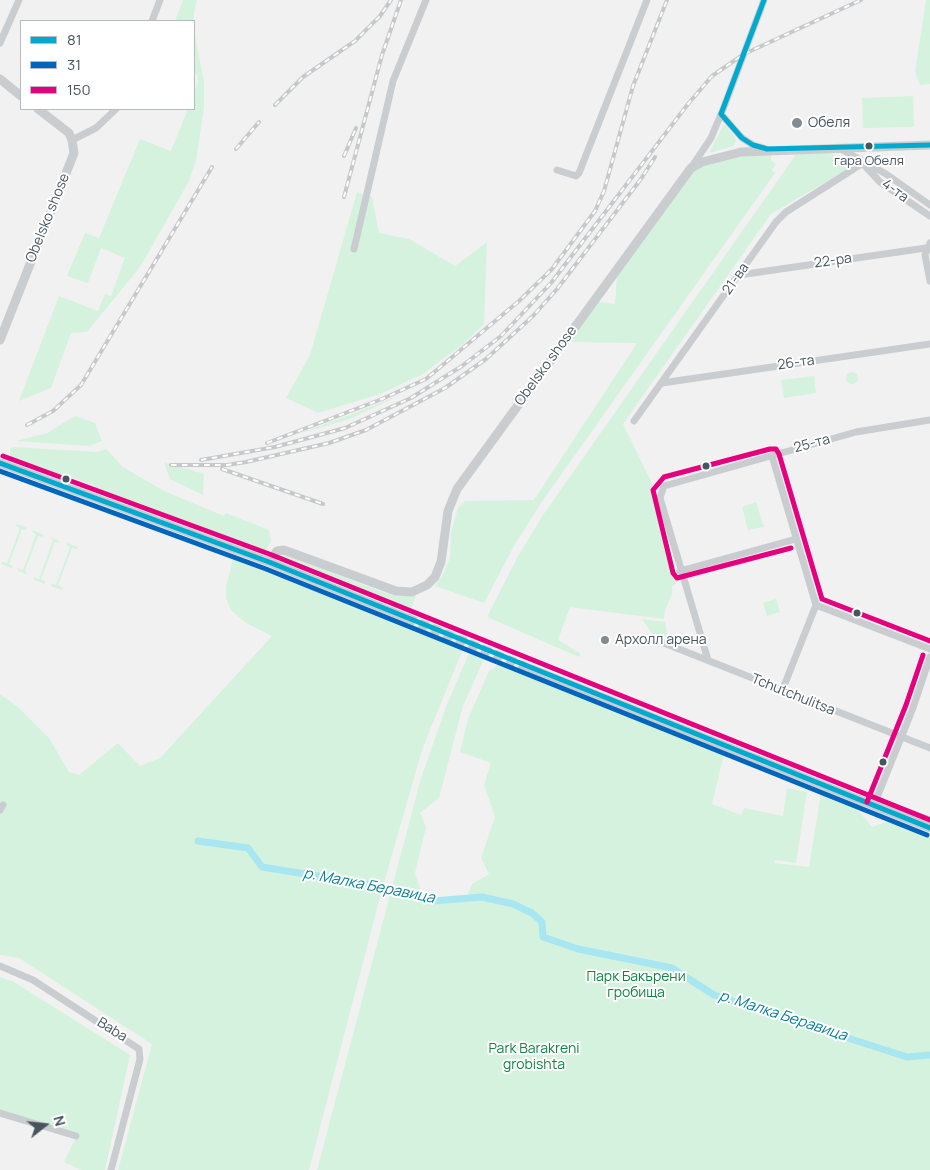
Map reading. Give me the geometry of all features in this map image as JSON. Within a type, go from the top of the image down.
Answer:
[{"type":"street","points":[[0,43],[19,0]]},
{"type":"street","points":[[152,20],[160,0]]},
{"type":"street","points":[[354,249],[394,82],[426,0]]},
{"type":"street","points":[[557,170],[576,176],[580,173],[646,0]]},
{"type":"street","name":"Obelsko shose","points":[[269,562],[277,551],[284,550],[396,591],[412,592],[427,585],[435,577],[442,562],[448,511],[457,489],[711,138],[764,0]]},
{"type":"street","points":[[0,79],[20,95]]},
{"type":"street","points":[[39,110],[69,133],[72,140],[96,128],[115,110]]},
{"type":"street","points":[[721,114],[742,138],[753,145],[768,149]]},
{"type":"street","name":"Obelsko shose","points":[[0,340],[72,158],[72,140]]},
{"type":"street","points":[[690,168],[702,162],[741,152],[768,149],[930,144]]},
{"type":"street","name":"4-та","points":[[837,147],[886,174],[930,205]]},
{"type":"street","name":"4-та","points":[[863,163],[880,182],[930,216]]},
{"type":"street","name":"21-ва","points":[[634,421],[781,217],[863,163]]},
{"type":"street","points":[[928,246],[924,255],[930,281]]},
{"type":"street","name":"22-ра","points":[[739,275],[928,246]]},
{"type":"street","name":"26-та","points":[[662,383],[930,344]]},
{"type":"street","name":"25-та","points":[[680,571],[660,498],[662,490],[667,484],[856,432],[930,420]]},
{"type":"street","points":[[772,456],[816,605],[782,691]]},
{"type":"street","points":[[0,464],[269,562],[407,618]]},
{"type":"street","points":[[708,660],[680,571],[796,540]]},
{"type":"street","points":[[816,605],[930,649]]},
{"type":"street","name":"Tchutchulitsa","points":[[656,640],[930,748]]},
{"type":"street","points":[[874,805],[902,737],[930,657]]},
{"type":"street","points":[[531,669],[930,828]]},
{"type":"street","points":[[874,805],[891,807],[930,821]]},
{"type":"street","name":"Baba","points":[[0,966],[33,980],[139,1049],[140,1059],[111,1170]]},
{"type":"street","points":[[0,1113],[76,1136]]},
{"type":"green space","points":[[183,0],[197,0],[194,20],[175,20]]},
{"type":"green space","points":[[926,0],[930,0],[930,84],[920,85],[915,72]]},
{"type":"green space","points":[[195,35],[204,82],[204,108],[196,161],[189,181],[140,267],[87,332],[71,333],[51,388],[19,401],[59,296],[98,311],[105,294],[111,296],[125,258],[101,248],[88,283],[67,276],[85,233],[99,238],[140,139],[171,151],[188,110],[195,110],[197,75],[195,74]]},
{"type":"green space","points":[[913,96],[914,127],[863,128],[862,98]]},
{"type":"green space","points":[[724,124],[736,141],[733,146],[709,153]]},
{"type":"green space","points":[[828,151],[851,167],[771,214],[623,424],[651,481],[676,571],[678,581],[672,587],[672,594],[665,610],[664,619],[570,607],[558,640],[581,654],[579,657],[487,617],[517,558],[543,515],[797,153]]},
{"type":"green space","points":[[771,153],[771,160],[776,164],[772,170],[775,173],[541,503],[514,546],[484,603],[435,586],[450,558],[451,532],[458,508],[465,501],[534,500],[637,343],[570,342],[597,302],[615,304],[617,275],[694,170],[705,164],[749,154]]},
{"type":"green space","points":[[357,192],[372,197],[379,233],[409,239],[455,266],[487,242],[484,324],[463,344],[423,374],[380,394],[318,413],[286,398],[310,355]]},
{"type":"green space","points":[[852,372],[858,378],[852,384],[846,378]]},
{"type":"green space","points":[[814,376],[816,393],[784,398],[781,380]]},
{"type":"green space","points":[[400,395],[350,419],[298,434],[360,411]]},
{"type":"green space","points":[[75,416],[95,423],[102,441],[89,446],[16,441],[47,433]]},
{"type":"green space","points":[[10,448],[97,452],[106,449],[123,467],[164,491],[224,516],[226,513],[269,530],[271,541],[266,550],[258,553],[96,491],[95,486],[63,474],[58,478],[14,461],[10,455]]},
{"type":"green space","points":[[164,462],[204,474],[203,495],[170,479]]},
{"type":"green space","points":[[756,502],[764,527],[748,530],[742,507]]},
{"type":"green space","points":[[17,524],[27,528],[26,530],[22,529],[9,564],[13,566],[12,568],[1,564],[2,562],[7,563],[20,528],[16,526]]},
{"type":"green space","points":[[33,530],[44,535],[43,537],[38,536],[25,571],[28,575],[18,571],[18,568],[23,570],[36,534],[32,532]]},
{"type":"green space","points":[[50,537],[60,541],[59,543],[55,542],[41,579],[45,581],[45,584],[34,580],[34,577],[39,579],[53,540]]},
{"type":"green space","points":[[67,543],[78,547],[77,549],[72,548],[58,585],[63,588],[62,590],[51,586],[52,584],[56,585],[70,547],[66,545]]},
{"type":"green space","points":[[283,554],[377,590],[397,596],[416,596],[409,614],[468,637],[423,747],[381,893],[309,1170],[118,1170],[152,1044],[19,958],[0,955],[0,694],[18,707],[49,738],[69,772],[79,775],[118,743],[140,766],[160,758],[272,636],[246,623],[231,610],[226,598],[226,586],[233,559],[277,577],[284,575],[405,622],[409,613],[289,565],[281,559]]},
{"type":"green space","points":[[776,599],[780,612],[767,616],[763,603]]},
{"type":"green space","points":[[642,619],[665,622],[667,634],[663,640],[655,638]]},
{"type":"green space","name":"Парк Бакърени гробища","points":[[469,653],[484,659],[463,706],[439,798],[420,813],[426,827],[415,873],[422,894],[436,899],[467,896],[472,884],[489,874],[481,858],[495,817],[484,785],[491,763],[460,752],[468,719],[489,671],[499,664],[529,673],[724,754],[712,804],[741,815],[744,808],[783,816],[787,788],[807,792],[796,863],[775,860],[775,863],[809,867],[821,793],[855,807],[872,827],[891,820],[930,835],[930,1170],[317,1170],[421,778],[446,707]]},
{"type":"green space","points":[[0,977],[14,982],[130,1055],[105,1170],[81,1170],[64,1162],[76,1137],[0,1113]]},
{"type":"waterway","name":"р. Малка Беравица","points":[[198,841],[248,848],[262,867],[373,885],[433,901],[482,897],[513,904],[532,913],[542,922],[543,937],[578,949],[672,968],[714,995],[907,1057],[930,1055]]},
{"type":"tunnel","points":[[407,618],[531,669]]},
{"type":"railway","points":[[275,105],[303,77],[355,41],[380,16],[391,0]]},
{"type":"railway","points":[[344,197],[382,55],[401,0]]},
{"type":"railway","points":[[267,443],[382,399],[426,379],[519,301],[552,269],[595,211],[604,191],[633,86],[667,0]]},
{"type":"railway","points":[[201,460],[275,447],[345,428],[411,398],[462,366],[501,336],[551,283],[688,104],[712,76],[744,54],[861,0]]},
{"type":"railway","points":[[236,149],[259,122]]},
{"type":"railway","points":[[344,156],[356,128]]},
{"type":"railway","points":[[171,465],[227,465],[329,443],[366,430],[445,388],[486,359],[533,316],[557,289],[641,179],[655,157]]},
{"type":"railway","points":[[27,425],[53,411],[81,385],[212,167]]},
{"type":"railway","points":[[222,469],[323,504]]},
{"type":"transit line","name":"81","points":[[721,114],[764,0]]},
{"type":"transit line","name":"81","points":[[721,114],[742,138],[753,145],[767,149],[930,145]]},
{"type":"transit line","name":"150","points":[[791,548],[677,578],[673,573],[653,490],[664,477],[776,449],[822,599],[930,641]]},
{"type":"transit line","name":"150","points":[[3,456],[272,555],[930,820]]},
{"type":"transit line","name":"81","points":[[0,463],[269,562],[930,828]]},
{"type":"transit line","name":"31","points":[[0,471],[266,569],[927,835]]},
{"type":"transit line","name":"150","points":[[867,802],[906,705],[923,655]]},
{"type":"place","name":"Обеля","points":[[797,123]]},
{"type":"place","name":"гара Обеля","points":[[869,146]]},
{"type":"place","name":"Архолл арена","points":[[605,640]]},
{"type":"park label","name":"Park Barakreni grobishta","points":[[534,1058]]}]
